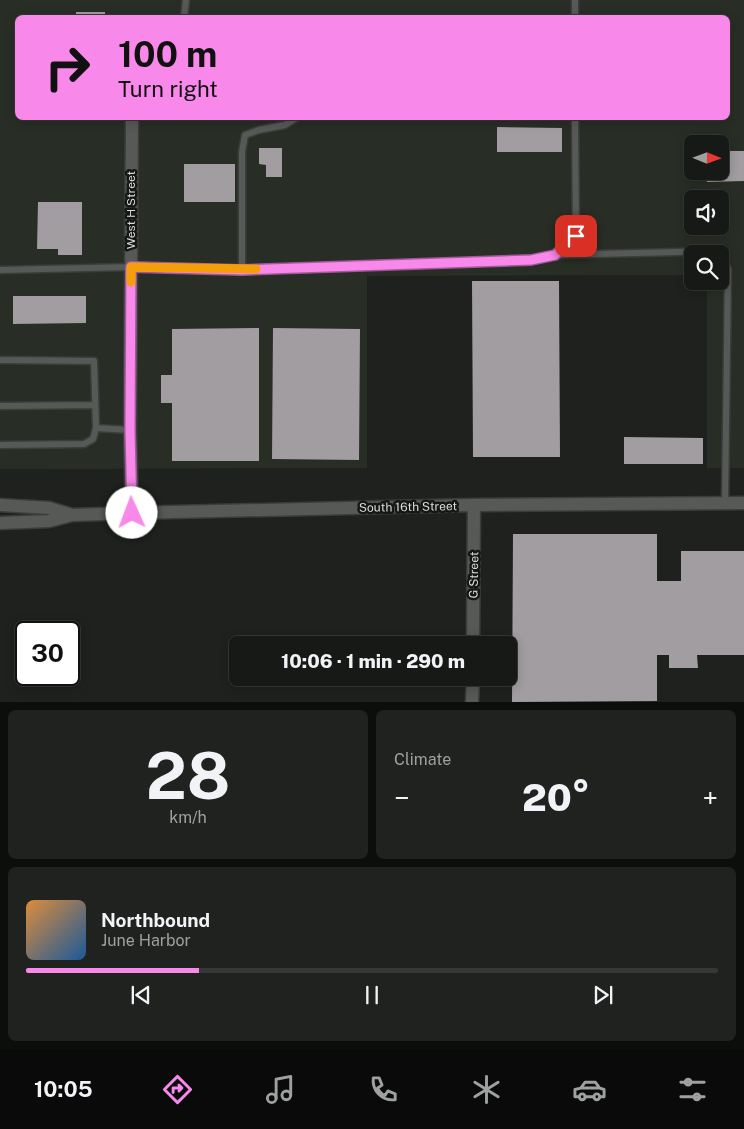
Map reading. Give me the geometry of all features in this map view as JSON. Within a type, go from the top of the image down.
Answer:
[{"type":"street","name":"West H Street","points":[[132,120],[130,430],[132,513]]},
{"type":"street","name":"South 16th Street","points":[[0,523],[49,521],[72,515],[132,513],[474,505],[744,503]]},
{"type":"street","name":"South 16th Street","points":[[0,505],[49,508],[72,515]]},
{"type":"street","name":"G Street","points":[[473,636],[474,505]]},
{"type":"street","points":[[472,702],[473,686]]},
{"type":"lane","points":[[184,15],[186,0]]},
{"type":"lane","points":[[575,0],[575,15]]},
{"type":"lane","points":[[242,270],[242,152],[245,135],[285,125],[293,120]]},
{"type":"lane","points":[[555,255],[576,236],[575,120]]},
{"type":"lane","points":[[0,270],[131,267],[242,270],[531,260],[555,255],[684,252]]},
{"type":"lane","points":[[725,503],[728,290]]},
{"type":"lane","points":[[0,360],[94,361],[96,428],[93,439],[84,444],[0,445]]},
{"type":"lane","points":[[0,406],[94,405]]},
{"type":"lane","points":[[96,428],[130,430]]},
{"type":"shaded area","points":[[0,0],[744,0],[744,468],[707,468],[707,290],[729,290],[729,245],[684,245],[684,275],[367,276],[367,468],[0,469]]},
{"type":"building","points":[[76,12],[105,12],[105,15],[76,15]]},
{"type":"building","points":[[497,127],[562,128],[562,152],[497,152]]},
{"type":"building","points":[[259,148],[282,148],[282,177],[266,177],[266,165],[259,164]]},
{"type":"building","points":[[729,151],[744,151],[744,181],[707,182],[707,180],[729,180]]},
{"type":"building","points":[[184,164],[235,164],[235,202],[184,202]]},
{"type":"building","points":[[38,202],[82,202],[82,255],[58,255],[58,249],[37,249]]},
{"type":"building","points":[[472,281],[559,281],[560,457],[473,457]]},
{"type":"building","points":[[13,296],[86,296],[86,323],[13,324]]},
{"type":"building","points":[[259,328],[259,461],[172,461],[172,403],[161,403],[161,375],[172,375],[172,329]]},
{"type":"building","points":[[273,328],[360,329],[359,460],[272,459]]},
{"type":"building","points":[[624,437],[703,438],[703,464],[624,464]]},
{"type":"building","points":[[513,534],[657,534],[657,581],[681,581],[681,551],[744,551],[744,655],[697,655],[698,668],[669,668],[669,655],[657,655],[657,701],[512,702],[512,686],[517,686],[517,636],[512,636]]},
{"type":"slow traffic","points":[[131,282],[131,267],[256,269]]},
{"type":"route","points":[[132,513],[130,430],[131,267],[242,270],[531,260],[555,255],[576,236]]}]
